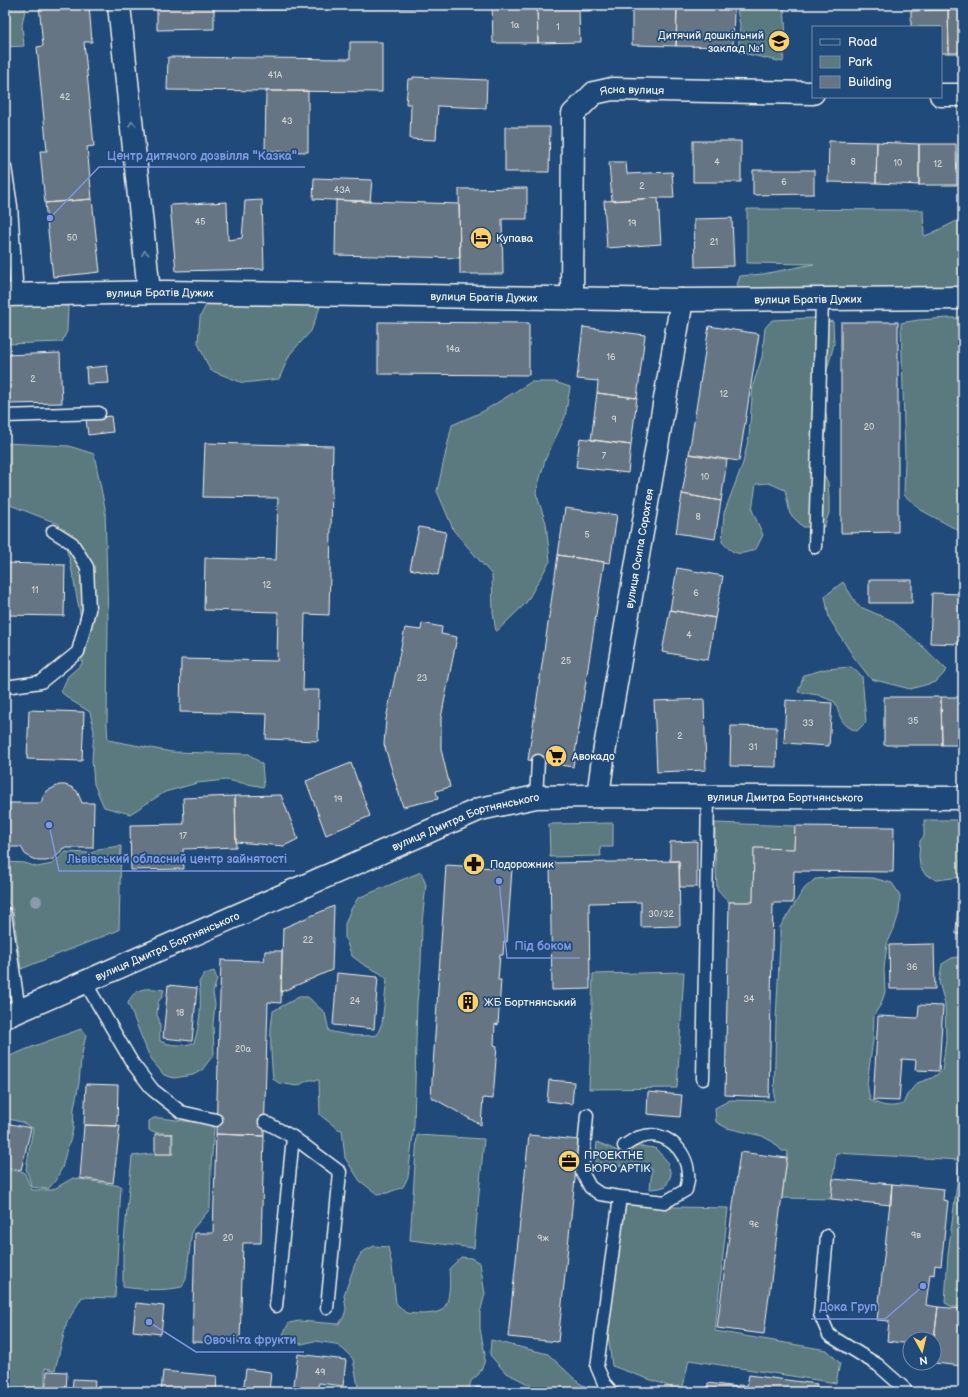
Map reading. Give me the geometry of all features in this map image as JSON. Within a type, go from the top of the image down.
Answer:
[{"type":"street","points":[[119,5],[149,292]]},
{"type":"street","name":"Ясна вулиця","points":[[572,299],[573,114],[594,93],[612,89],[812,93]]},
{"type":"street","points":[[942,95],[963,95]]},
{"type":"street","name":"вулиця Братів Дужих","points":[[11,295],[149,292],[682,300],[963,298]]},
{"type":"street","name":"вулиця Осипа Сорохтея","points":[[598,796],[682,300]]},
{"type":"street","name":"вулиця Дмитра Бортнянського","points":[[12,1014],[480,809],[536,797],[708,796],[963,798]]},
{"type":"lane","points":[[5,167],[11,206],[11,295]]},
{"type":"lane","points":[[815,547],[822,300]]},
{"type":"lane","points":[[5,416],[99,413]]},
{"type":"lane","points":[[5,687],[41,682],[78,652],[89,610],[87,567],[72,543],[53,531]]},
{"type":"lane","points":[[536,797],[538,761]]},
{"type":"lane","points":[[702,1079],[708,796]]},
{"type":"lane","points":[[5,913],[12,1014]]},
{"type":"lane","points":[[85,982],[132,1064],[153,1090],[181,1112],[216,1120]]},
{"type":"lane","points":[[587,1115],[582,1172],[590,1186],[600,1194],[665,1202],[686,1190],[688,1174],[683,1155],[674,1142],[659,1135],[641,1137],[624,1146]]},
{"type":"lane","points":[[265,1122],[293,1137],[340,1172],[327,1308]]},
{"type":"lane","points":[[276,1306],[293,1137]]},
{"type":"lane","points":[[612,1392],[604,1383],[597,1367],[620,1197]]},
{"type":"lane","points":[[827,1236],[820,1314],[829,1335],[878,1365],[907,1392]]},
{"type":"green space","points":[[5,5],[26,5],[22,25],[24,46],[5,47]]},
{"type":"green space","points":[[736,5],[784,5],[786,38],[783,62],[738,52],[740,25]]},
{"type":"green space","points":[[747,209],[923,210],[924,236],[963,218],[963,293],[747,293],[736,288],[740,276],[763,274],[814,264],[747,263]]},
{"type":"green space","points":[[56,298],[68,307],[67,331],[62,342],[5,344],[5,300]]},
{"type":"green space","points":[[208,301],[297,301],[320,307],[311,331],[290,354],[279,379],[243,383],[210,370],[198,343],[200,317]]},
{"type":"green space","points":[[814,318],[833,322],[834,344],[826,374],[824,400],[827,420],[822,470],[828,483],[829,513],[824,527],[803,527],[790,514],[785,490],[769,483],[756,484],[752,510],[763,535],[756,549],[745,553],[734,552],[722,542],[724,513],[743,463],[749,436],[753,385],[762,357],[765,328],[772,320]]},
{"type":"green space","points":[[963,318],[963,533],[921,510],[904,495],[905,457],[901,323],[918,320]]},
{"type":"green space","points":[[531,382],[555,382],[570,387],[565,417],[545,460],[536,493],[546,523],[550,561],[526,603],[496,632],[493,612],[492,575],[454,531],[437,491],[452,425],[482,412]]},
{"type":"green space","points":[[5,443],[69,446],[94,454],[105,508],[108,620],[108,740],[172,752],[249,754],[262,764],[264,787],[226,780],[197,783],[165,792],[130,814],[104,807],[94,784],[92,760],[94,731],[90,712],[61,692],[68,676],[82,664],[82,624],[70,561],[59,524],[5,503]]},
{"type":"green space","points":[[843,582],[858,606],[891,620],[918,642],[947,670],[936,682],[910,689],[871,679],[853,656],[829,618],[825,596]]},
{"type":"green space","points":[[851,667],[862,676],[866,722],[857,731],[844,723],[835,702],[818,695],[798,692],[804,675],[826,669]]},
{"type":"green space","points":[[924,820],[963,820],[963,877],[936,880],[925,874],[920,866],[919,856],[920,841],[924,836]]},
{"type":"green space","points":[[613,823],[613,847],[600,847],[601,856],[550,857],[549,824]]},
{"type":"green space","points":[[715,823],[795,826],[794,849],[754,848],[753,902],[729,902],[717,889]]},
{"type":"green space","points":[[121,846],[119,930],[21,969],[13,910],[5,897],[5,862],[25,863],[37,867],[52,864],[66,852],[92,853],[98,849]]},
{"type":"green space","points":[[421,872],[426,885],[417,1002],[414,1126],[408,1177],[403,1187],[387,1193],[377,1194],[360,1181],[345,1158],[342,1130],[338,1129],[320,1115],[319,1080],[309,1080],[297,1086],[279,1083],[273,1079],[271,1037],[273,1011],[299,997],[308,997],[325,1013],[329,1031],[341,1034],[365,1036],[377,1035],[382,1023],[387,979],[352,956],[345,938],[345,924],[350,911],[358,898]]},
{"type":"green space","points":[[840,877],[873,878],[892,883],[900,895],[899,913],[887,944],[884,969],[885,992],[881,1004],[874,1015],[873,1040],[867,1083],[870,1100],[886,1106],[903,1104],[907,1095],[917,1083],[932,1078],[942,1071],[946,1040],[945,1004],[939,982],[942,964],[952,958],[963,956],[963,1307],[953,1307],[945,1303],[948,1254],[960,1160],[836,1153],[831,1199],[782,1198],[788,1151],[782,1151],[773,1142],[762,1136],[727,1128],[716,1122],[715,1108],[730,1100],[774,1101],[780,927],[804,889],[815,879]]},
{"type":"green space","points":[[214,971],[217,979],[213,993],[215,1004],[213,1024],[214,1054],[202,1070],[193,1075],[174,1078],[164,1075],[148,1053],[128,1003],[134,994],[143,989],[164,990],[162,997],[158,1002],[157,1015],[160,1024],[160,1041],[177,1045],[194,1043],[200,1013],[199,982],[204,974]]},
{"type":"green space","points":[[684,972],[677,1088],[589,1089],[593,974]]},
{"type":"green space","points":[[81,1029],[86,1035],[74,1108],[73,1129],[62,1168],[55,1181],[48,1189],[32,1187],[26,1169],[33,1128],[21,1122],[5,1118],[5,1058]]},
{"type":"green space","points":[[154,1118],[208,1124],[214,1128],[210,1209],[192,1230],[186,1279],[182,1287],[153,1290],[123,1287],[123,1253],[132,1156],[173,1154],[173,1134],[152,1132],[149,1130],[149,1121]]},
{"type":"green space","points":[[417,1135],[484,1139],[474,1248],[410,1240]]},
{"type":"green space","points":[[597,1142],[620,1152],[639,1146],[655,1148],[667,1161],[671,1175],[666,1186],[650,1189],[652,1169],[595,1163]]},
{"type":"green space","points":[[5,1169],[24,1172],[32,1190],[52,1190],[73,1178],[121,1186],[115,1298],[82,1297],[67,1322],[55,1370],[45,1368],[45,1392],[10,1392],[5,1389]]},
{"type":"green space","points":[[633,1202],[675,1207],[728,1208],[715,1331],[827,1350],[840,1363],[836,1383],[689,1360],[682,1391],[612,1366],[608,1334],[621,1213],[625,1206]]},
{"type":"green space","points":[[374,1246],[388,1247],[392,1265],[396,1303],[406,1313],[428,1314],[440,1311],[444,1308],[448,1298],[449,1269],[461,1257],[471,1258],[480,1263],[485,1294],[480,1313],[480,1329],[485,1354],[484,1363],[479,1374],[471,1381],[468,1392],[359,1392],[353,1359],[344,1350],[336,1344],[314,1341],[302,1344],[289,1342],[283,1334],[289,1323],[299,1321],[339,1324],[346,1309],[344,1295],[355,1264],[362,1252]]},
{"type":"green space","points":[[491,1340],[548,1354],[579,1383],[596,1392],[543,1392],[505,1372],[490,1355]]},
{"type":"building","points":[[39,5],[89,5],[92,42],[84,42],[94,146],[87,147],[92,199],[45,203],[40,151],[47,151],[37,47],[43,46]]},
{"type":"building","points":[[157,5],[214,5],[214,29],[157,30]]},
{"type":"building","points":[[257,5],[492,5],[492,7],[257,10]]},
{"type":"building","points":[[492,5],[537,5],[538,43],[493,43]]},
{"type":"building","points":[[537,5],[592,5],[592,11],[579,11],[580,42],[538,43]]},
{"type":"building","points":[[879,5],[907,5],[907,6],[879,7]]},
{"type":"building","points":[[632,6],[677,7],[676,46],[632,45]]},
{"type":"building","points":[[677,7],[734,9],[733,47],[676,46]]},
{"type":"building","points":[[948,10],[949,53],[942,53],[942,26],[911,26],[911,11]]},
{"type":"building","points":[[948,10],[963,10],[963,53],[949,53]]},
{"type":"building","points":[[350,42],[382,42],[382,92],[167,90],[168,57],[350,59]]},
{"type":"building","points":[[413,77],[487,80],[486,108],[438,106],[436,140],[410,139],[411,104],[406,104],[408,79],[413,79]]},
{"type":"building","points":[[266,91],[308,91],[308,152],[265,151]]},
{"type":"building","points":[[505,127],[550,127],[549,172],[505,172]]},
{"type":"building","points":[[693,141],[741,141],[741,182],[693,182]]},
{"type":"building","points":[[829,141],[877,142],[876,183],[828,182]]},
{"type":"building","points":[[877,142],[919,144],[919,185],[876,183]]},
{"type":"building","points":[[919,144],[956,144],[957,185],[919,185]]},
{"type":"building","points":[[609,162],[626,162],[627,174],[672,172],[674,198],[612,201]]},
{"type":"building","points":[[753,170],[814,170],[814,194],[753,195]]},
{"type":"building","points":[[314,178],[372,180],[370,202],[313,199]]},
{"type":"building","name":"Купава","points":[[527,188],[527,219],[502,219],[503,274],[460,274],[459,189]]},
{"type":"building","points":[[658,198],[661,244],[607,248],[604,201]]},
{"type":"building","points":[[92,199],[100,272],[53,277],[45,203]]},
{"type":"building","points":[[262,200],[264,269],[176,271],[170,205],[227,202],[228,240],[242,238],[245,201]]},
{"type":"building","points":[[336,200],[459,204],[460,258],[335,255]]},
{"type":"building","points":[[732,218],[734,266],[695,267],[694,219]]},
{"type":"building","points":[[378,322],[529,323],[529,375],[378,374]]},
{"type":"building","points":[[841,322],[898,322],[898,532],[841,533]]},
{"type":"building","points":[[709,326],[759,334],[739,461],[689,454]]},
{"type":"building","points":[[583,327],[645,335],[637,398],[597,393],[598,381],[577,379]]},
{"type":"building","points":[[60,353],[62,403],[5,404],[5,355]]},
{"type":"building","points":[[107,366],[109,383],[87,384],[86,368]]},
{"type":"building","points":[[597,393],[637,398],[631,445],[591,440]]},
{"type":"building","points":[[111,416],[113,432],[88,435],[86,419]]},
{"type":"building","points":[[580,438],[631,445],[628,473],[576,467]]},
{"type":"building","points":[[205,443],[333,446],[329,615],[305,614],[303,690],[319,690],[318,741],[266,739],[267,714],[180,712],[181,659],[277,661],[278,612],[204,610],[205,558],[276,560],[278,498],[203,497]]},
{"type":"building","points":[[689,454],[727,460],[721,501],[682,494]]},
{"type":"building","points":[[682,494],[721,501],[715,539],[676,533]]},
{"type":"building","points":[[565,508],[617,515],[610,563],[558,555]]},
{"type":"building","points":[[419,527],[446,532],[438,575],[410,569]]},
{"type":"building","points":[[558,555],[604,562],[573,767],[528,760]]},
{"type":"building","points":[[5,563],[65,565],[64,616],[5,615]]},
{"type":"building","points":[[677,568],[723,576],[715,618],[670,610]]},
{"type":"building","points":[[869,580],[912,580],[912,603],[869,603]]},
{"type":"building","points":[[932,593],[963,594],[963,620],[960,620],[959,644],[930,643]]},
{"type":"building","points":[[670,610],[715,618],[708,660],[662,652]]},
{"type":"building","points":[[422,623],[442,627],[441,634],[457,637],[441,718],[441,749],[450,787],[436,791],[438,799],[403,807],[384,744],[386,719],[405,628],[421,630]]},
{"type":"building","points":[[884,697],[941,697],[942,745],[884,745]]},
{"type":"building","points":[[941,697],[963,697],[963,745],[942,745]]},
{"type":"building","points":[[704,699],[706,770],[657,772],[654,701]]},
{"type":"building","points":[[786,700],[832,703],[829,746],[784,743]]},
{"type":"building","points":[[29,710],[84,712],[82,761],[27,759]]},
{"type":"building","points":[[731,726],[777,727],[776,767],[730,766]]},
{"type":"building","points":[[351,763],[370,816],[326,835],[306,781]]},
{"type":"building","points":[[59,785],[71,787],[77,791],[82,803],[94,803],[93,848],[63,848],[53,859],[38,861],[25,854],[21,847],[5,847],[5,803],[41,803],[47,791]]},
{"type":"building","points":[[281,795],[298,839],[284,846],[236,842],[235,796]]},
{"type":"building","points":[[235,796],[236,847],[183,849],[184,869],[131,870],[130,825],[184,824],[183,798]]},
{"type":"building","points":[[795,826],[894,827],[893,872],[794,871],[793,903],[773,903],[769,1097],[725,1095],[729,902],[753,902],[754,848],[794,849]]},
{"type":"building","points":[[697,841],[697,887],[680,887],[679,861],[670,861],[670,842]]},
{"type":"building","points":[[679,861],[680,926],[641,927],[641,902],[589,903],[590,989],[552,990],[550,863]]},
{"type":"building","name":"ЖБ Бортнянський","points":[[446,865],[512,869],[507,942],[504,941],[503,955],[500,955],[498,980],[501,980],[498,1025],[495,1024],[494,1045],[497,1046],[493,1099],[483,1098],[481,1125],[431,1097]]},
{"type":"building","points":[[959,880],[963,880],[963,934],[956,934]]},
{"type":"building","points":[[334,906],[332,970],[281,992],[283,928]]},
{"type":"building","points":[[934,944],[935,989],[890,989],[889,945]]},
{"type":"building","points":[[265,951],[282,951],[281,1003],[268,1002],[264,1136],[216,1134],[221,960],[264,961]]},
{"type":"building","points":[[337,973],[378,977],[374,1029],[333,1025]]},
{"type":"building","points":[[168,985],[197,988],[192,1041],[163,1038]]},
{"type":"building","points":[[919,1005],[943,1006],[939,1071],[915,1070],[916,1060],[902,1059],[899,1101],[873,1100],[878,1016],[918,1018]]},
{"type":"building","points":[[549,1080],[574,1082],[572,1104],[547,1101]]},
{"type":"building","points":[[86,1084],[118,1085],[117,1126],[84,1125]]},
{"type":"building","points":[[648,1092],[682,1095],[680,1117],[647,1114]]},
{"type":"building","points":[[5,1123],[31,1128],[21,1170],[5,1167]]},
{"type":"building","points":[[84,1125],[120,1126],[113,1183],[80,1178]]},
{"type":"building","points":[[155,1134],[172,1134],[172,1154],[155,1154]]},
{"type":"building","points":[[216,1134],[264,1136],[261,1243],[243,1243],[240,1343],[192,1342],[195,1233],[213,1233]]},
{"type":"building","points":[[529,1135],[579,1140],[558,1342],[508,1337]]},
{"type":"building","points":[[740,1152],[787,1158],[764,1334],[717,1328]]},
{"type":"building","points":[[833,1179],[892,1184],[891,1205],[831,1199]]},
{"type":"building","points":[[892,1184],[944,1189],[943,1200],[948,1201],[941,1266],[935,1265],[934,1275],[930,1274],[926,1305],[938,1307],[935,1331],[902,1331],[902,1343],[887,1341],[889,1321],[877,1320]]},
{"type":"building","points":[[136,1303],[164,1306],[161,1334],[133,1331]]},
{"type":"building","points":[[938,1307],[963,1309],[963,1366],[942,1364],[942,1331],[935,1331]]},
{"type":"building","points":[[298,1354],[346,1360],[343,1386],[319,1383],[317,1392],[293,1392]]},
{"type":"building","points":[[246,1369],[271,1372],[269,1392],[243,1392]]},
{"type":"building","points":[[47,1371],[67,1372],[66,1392],[45,1392]]},
{"type":"building","points":[[163,1371],[217,1376],[216,1392],[161,1392]]},
{"type":"building","points":[[749,1375],[817,1384],[816,1392],[737,1392],[738,1385],[747,1386]]},
{"type":"building","points":[[73,1379],[95,1380],[94,1392],[72,1392]]},
{"type":"building","points":[[708,1383],[737,1387],[737,1392],[707,1392]]},
{"type":"building","points":[[476,1387],[509,1392],[475,1392]]},
{"type":"place","name":"Дитячий дошкільний заклад №1","points":[[779,41]]},
{"type":"place","name":"Центр дитячого дозвілля \"Казка\"","points":[[50,218]]},
{"type":"place","name":"Купава","points":[[481,238]]},
{"type":"place","name":"Авокадо","points":[[556,756]]},
{"type":"place","name":"Львівський обласний центр зайнятості","points":[[49,825]]},
{"type":"place","name":"Подорожник","points":[[474,864]]},
{"type":"place","name":"Під боком","points":[[499,881]]},
{"type":"place","name":"ЖБ Бортнянський","points":[[468,1002]]},
{"type":"place","name":"ПРОЕКТНЕ БЮРО АРТІК","points":[[569,1161]]},
{"type":"place","name":"Дока Груп","points":[[923,1286]]},
{"type":"place","name":"Овочі та фрукти","points":[[149,1322]]}]
